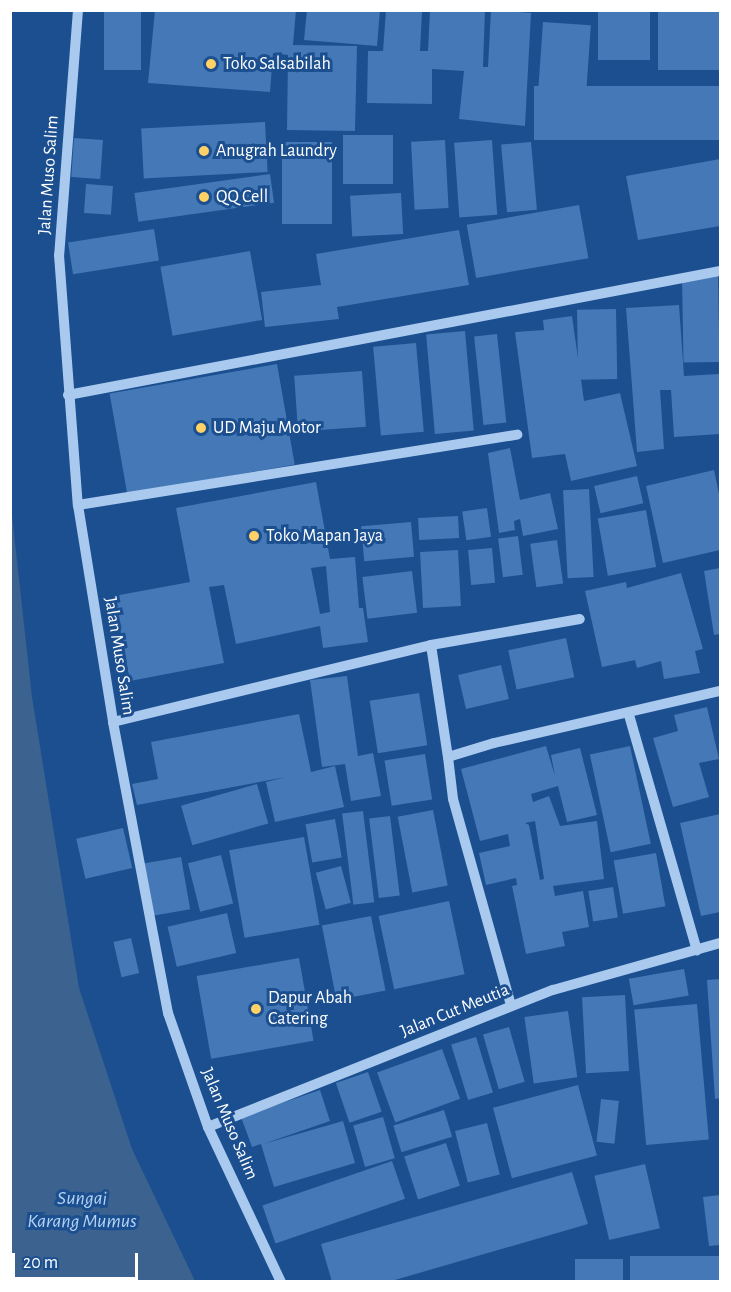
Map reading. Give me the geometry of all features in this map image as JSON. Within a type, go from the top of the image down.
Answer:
[{"type":"street","name":"Jalan Muso Salim","points":[[78,10],[59,255],[78,506],[113,722],[168,1013],[208,1127],[281,1281]]},
{"type":"street","points":[[68,395],[720,271]]},
{"type":"street","points":[[78,506],[517,435]]},
{"type":"street","points":[[113,722],[431,645],[580,619]]},
{"type":"street","points":[[431,645],[453,799],[512,1006]]},
{"type":"street","points":[[448,757],[494,743],[629,715],[720,691]]},
{"type":"street","points":[[629,715],[697,950]]},
{"type":"street","name":"Jalan Cut Meutia","points":[[208,1127],[553,990],[720,943]]},
{"type":"water","name":"Sungai Karang Mumus","points":[[11,506],[32,697],[79,988],[132,1149],[195,1281],[11,1281]]},
{"type":"building","points":[[104,10],[141,10],[141,70],[104,70]]},
{"type":"building","points":[[155,10],[296,10],[293,45],[357,46],[355,131],[287,130],[288,55],[273,53],[270,92],[148,83]]},
{"type":"building","points":[[307,10],[380,10],[377,46],[304,40]]},
{"type":"building","points":[[386,10],[422,12],[420,51],[428,51],[430,10],[485,10],[483,67],[488,67],[491,10],[531,13],[525,126],[459,119],[464,71],[432,69],[432,104],[367,103],[368,51],[383,51]]},
{"type":"building","points":[[598,10],[650,10],[650,60],[598,60]]},
{"type":"building","points":[[658,10],[720,10],[720,70],[658,70]]},
{"type":"building","points":[[543,22],[591,25],[586,92],[538,89]]},
{"type":"building","points":[[534,86],[720,86],[720,140],[534,140]]},
{"type":"building","name":"Anugrah Laundry","points":[[265,122],[268,172],[144,178],[141,128]]},
{"type":"building","points":[[343,135],[393,135],[393,184],[343,184]]},
{"type":"building","points":[[74,138],[103,140],[100,179],[71,177]]},
{"type":"building","points":[[445,140],[449,208],[415,210],[411,142]]},
{"type":"building","points":[[492,140],[497,215],[459,217],[454,143]]},
{"type":"building","points":[[282,142],[332,142],[332,224],[282,224]]},
{"type":"building","points":[[531,142],[537,210],[507,212],[501,145]]},
{"type":"building","points":[[720,159],[720,226],[638,240],[626,176]]},
{"type":"building","name":"QQ Cell","points":[[270,174],[274,203],[138,222],[134,193]]},
{"type":"building","points":[[86,184],[113,186],[111,215],[84,213]]},
{"type":"building","points":[[401,193],[403,234],[352,237],[350,196]]},
{"type":"building","points":[[579,205],[588,258],[476,278],[467,225]]},
{"type":"building","points":[[154,229],[159,261],[73,274],[68,243]]},
{"type":"building","points":[[459,230],[469,285],[337,307],[339,319],[265,327],[261,292],[321,285],[316,254]]},
{"type":"building","points":[[250,251],[262,320],[173,336],[160,267]]},
{"type":"building","points":[[718,276],[720,362],[684,363],[682,277]]},
{"type":"building","points":[[679,305],[684,376],[719,374],[720,434],[674,437],[671,390],[660,390],[664,449],[637,452],[626,308]]},
{"type":"building","points":[[616,309],[617,379],[578,380],[577,310]]},
{"type":"building","points":[[572,316],[584,401],[620,393],[637,466],[571,481],[565,454],[532,458],[515,332],[544,330],[543,320]]},
{"type":"building","points":[[465,331],[474,431],[435,434],[426,334]]},
{"type":"building","points":[[497,334],[506,423],[483,425],[474,336]]},
{"type":"building","points":[[416,343],[424,432],[381,435],[373,347]]},
{"type":"building","name":"UD Maju Motor","points":[[277,364],[295,464],[127,494],[110,394]]},
{"type":"building","points":[[362,371],[366,427],[298,432],[294,376]]},
{"type":"building","points":[[510,448],[520,500],[550,493],[558,529],[523,536],[520,519],[514,521],[515,530],[499,533],[488,453]]},
{"type":"building","points":[[714,470],[720,499],[720,550],[663,563],[646,486]]},
{"type":"building","points":[[637,476],[643,503],[600,513],[594,486]]},
{"type":"building","points":[[316,482],[330,559],[355,557],[359,608],[363,608],[368,642],[323,648],[320,626],[236,644],[224,585],[209,587],[224,663],[130,681],[114,596],[190,582],[176,508]],"holes":[[[326,566],[330,612],[320,614],[311,568]]]},
{"type":"building","points":[[589,489],[594,577],[568,578],[563,490]]},
{"type":"building","points":[[487,508],[491,537],[466,540],[462,511]]},
{"type":"building","points":[[646,510],[656,567],[608,576],[598,519]]},
{"type":"building","points":[[458,516],[459,538],[419,540],[418,518]]},
{"type":"building","points":[[411,522],[414,557],[364,561],[361,526]]},
{"type":"building","points":[[518,536],[523,575],[503,577],[498,538]]},
{"type":"building","points":[[557,540],[563,584],[536,587],[530,544]]},
{"type":"building","points":[[492,548],[495,583],[471,585],[468,550]]},
{"type":"building","points":[[458,550],[461,606],[423,608],[420,552]]},
{"type":"building","points":[[720,568],[720,634],[714,635],[704,571]]},
{"type":"building","points":[[412,571],[417,613],[367,619],[362,577]]},
{"type":"building","points":[[681,573],[703,649],[695,651],[700,673],[664,679],[661,661],[637,668],[635,660],[602,667],[585,591],[626,582],[627,588]]},
{"type":"building","points":[[566,638],[574,677],[517,689],[508,650]]},
{"type":"building","points":[[501,665],[509,699],[466,709],[458,675]]},
{"type":"building","points":[[347,676],[358,756],[373,753],[381,796],[351,801],[345,764],[322,767],[310,680]]},
{"type":"building","points":[[419,693],[427,745],[378,753],[370,701]]},
{"type":"building","points":[[707,707],[719,759],[699,763],[709,797],[673,807],[653,738],[678,731],[674,715]]},
{"type":"building","points":[[299,714],[311,772],[335,766],[344,807],[275,822],[266,782],[286,777],[137,805],[132,784],[158,779],[151,742]]},
{"type":"building","points":[[546,746],[555,776],[551,755],[580,748],[597,815],[567,822],[558,786],[531,794],[533,802],[549,796],[560,826],[597,821],[604,879],[553,886],[555,896],[583,891],[589,927],[562,932],[565,946],[526,954],[512,886],[517,885],[516,878],[486,885],[479,853],[510,846],[508,834],[480,841],[461,769]],"holes":[[[535,821],[544,879],[540,880],[529,825],[525,823]]]},
{"type":"building","points":[[630,746],[651,844],[611,852],[590,755]]},
{"type":"building","points":[[425,754],[432,799],[392,806],[385,760]]},
{"type":"building","points":[[257,784],[268,823],[192,845],[181,806]]},
{"type":"building","points":[[433,810],[448,886],[412,892],[398,817]]},
{"type":"building","points":[[363,811],[374,902],[353,905],[342,814]]},
{"type":"building","points":[[720,814],[720,912],[701,916],[680,823]]},
{"type":"building","points":[[390,816],[400,895],[379,898],[369,819]]},
{"type":"building","points":[[335,819],[342,857],[312,863],[305,824]]},
{"type":"building","points":[[123,828],[132,868],[85,879],[76,839]]},
{"type":"building","points":[[304,837],[319,925],[245,938],[229,850]]},
{"type":"building","points":[[656,853],[665,906],[623,914],[614,860]]},
{"type":"building","points":[[221,855],[233,904],[200,912],[188,863]]},
{"type":"building","points":[[181,857],[190,909],[150,916],[141,864]]},
{"type":"building","points":[[341,866],[351,903],[326,909],[316,873]]},
{"type":"building","points":[[613,887],[618,918],[593,922],[588,891]]},
{"type":"building","points":[[449,901],[465,974],[394,989],[379,916]]},
{"type":"building","points":[[227,913],[236,953],[177,967],[168,927]]},
{"type":"building","points":[[371,916],[386,991],[336,1000],[322,926]]},
{"type":"building","points":[[131,938],[139,973],[122,977],[113,942]]},
{"type":"building","name":"Dapur Abah Catering","points":[[299,958],[314,1041],[211,1059],[197,976]]},
{"type":"building","points":[[684,969],[689,996],[634,1005],[629,979]]},
{"type":"building","points":[[720,979],[720,1098],[715,1099],[707,980]]},
{"type":"building","points":[[625,995],[629,1071],[586,1073],[582,997]]},
{"type":"building","points":[[697,1004],[709,1139],[646,1145],[634,1009]]},
{"type":"building","points":[[568,1011],[577,1077],[534,1083],[524,1017]]},
{"type":"building","points":[[509,1027],[525,1082],[499,1089],[483,1034]]},
{"type":"building","points":[[476,1037],[493,1092],[468,1100],[451,1045]]},
{"type":"building","points":[[442,1049],[460,1099],[395,1122],[377,1073]]},
{"type":"building","points":[[368,1072],[382,1112],[350,1123],[336,1083]]},
{"type":"building","points":[[578,1085],[597,1156],[512,1178],[493,1108]]},
{"type":"building","points":[[320,1090],[330,1121],[263,1144],[343,1121],[355,1163],[274,1187],[261,1144],[252,1147],[241,1117]]},
{"type":"building","points":[[601,1099],[619,1101],[614,1144],[597,1142]]},
{"type":"building","points":[[444,1110],[452,1137],[402,1152],[393,1125]]},
{"type":"building","points":[[383,1117],[395,1158],[365,1167],[353,1126]]},
{"type":"building","points":[[487,1123],[500,1174],[468,1182],[455,1131]]},
{"type":"building","points":[[446,1143],[460,1186],[418,1199],[404,1157]]},
{"type":"building","points":[[392,1161],[405,1199],[275,1243],[262,1206]]},
{"type":"building","points":[[645,1164],[660,1228],[609,1240],[594,1176]]},
{"type":"building","points":[[572,1172],[588,1224],[388,1282],[332,1282],[321,1244]]},
{"type":"building","points":[[720,1195],[720,1245],[709,1246],[703,1197]]},
{"type":"building","points":[[630,1256],[720,1256],[720,1282],[630,1282]]},
{"type":"building","points":[[575,1259],[623,1259],[623,1282],[575,1282]]},
{"type":"place","name":"Toko Salsabilah","points":[[211,64]]},
{"type":"place","name":"Anugrah Laundry","points":[[204,151]]},
{"type":"place","name":"QQ Cell","points":[[204,197]]},
{"type":"place","name":"UD Maju Motor","points":[[201,428]]},
{"type":"place","name":"Toko Mapan Jaya","points":[[254,536]]},
{"type":"place","name":"Dapur Abah Catering","points":[[256,1009]]}]
